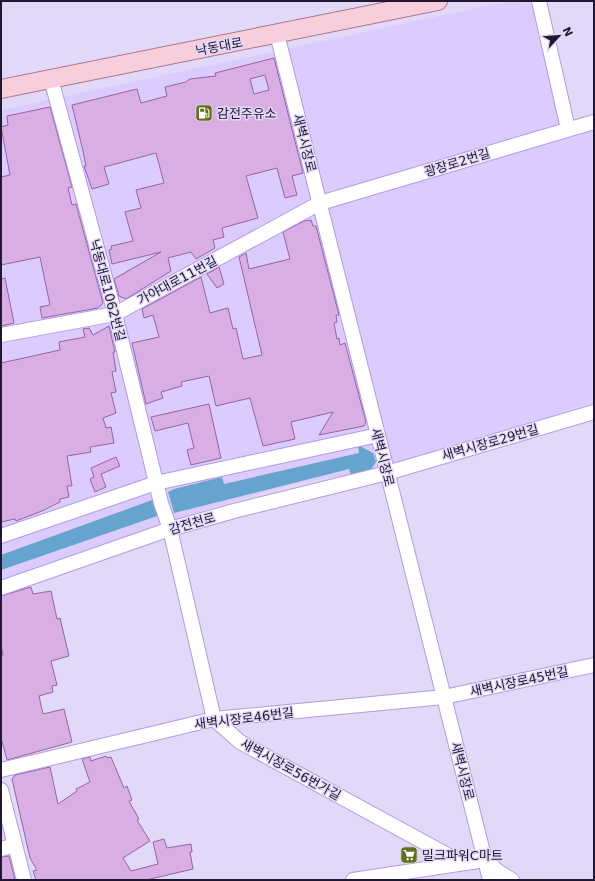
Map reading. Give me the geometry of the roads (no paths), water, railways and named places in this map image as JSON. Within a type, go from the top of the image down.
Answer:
[{"type":"main road","name":"낙동대로","points":[[1,89],[438,1]]},
{"type":"street","points":[[539,1],[568,129]]},
{"type":"street","name":"새벽시장로","points":[[277,34],[490,880]]},
{"type":"street","name":"낙동대로1062번길","points":[[51,79],[114,314],[161,502],[170,529]]},
{"type":"street","name":"광장로2번길","points":[[320,203],[594,122]]},
{"type":"street","name":"가야대로11번길","points":[[1,335],[114,314],[320,203]]},
{"type":"street","name":"새벽시장로29번길","points":[[387,473],[594,412]]},
{"type":"street","points":[[1,536],[156,483],[378,435]]},
{"type":"street","name":"감전천로","points":[[1,588],[170,529],[234,511],[387,473]]},
{"type":"street","points":[[170,529],[214,719]]},
{"type":"street","name":"새벽시장로45번길","points":[[444,697],[594,665]]},
{"type":"street","name":"새벽시장로46번길","points":[[1,770],[214,719],[444,697]]},
{"type":"street","name":"새벽시장로56번가길","points":[[214,719],[240,742],[462,863]]},
{"type":"street","points":[[1,790],[24,880]]},
{"type":"street","points":[[1,849],[15,845]]},
{"type":"street","points":[[353,880],[485,860],[499,872],[512,880]]},
{"type":"water","points":[[358,445],[373,453],[376,462],[368,474],[352,477],[349,469],[174,513],[168,492],[174,489],[222,477],[224,484],[359,453]]},
{"type":"water","points":[[155,499],[160,515],[1,570],[1,555]]},
{"type":"place","name":"감전주유소","points":[[204,113]]},
{"type":"place","name":"밀크파워C마트","points":[[409,855]]}]
